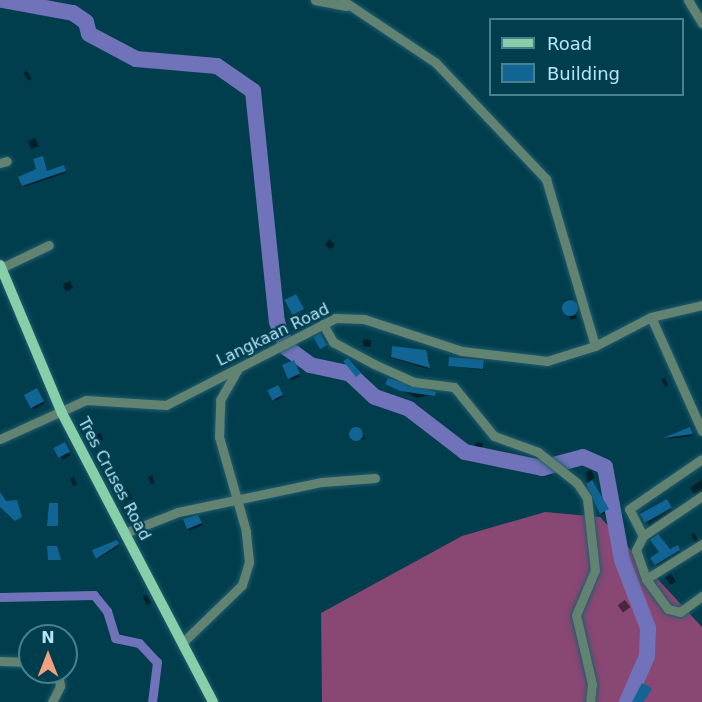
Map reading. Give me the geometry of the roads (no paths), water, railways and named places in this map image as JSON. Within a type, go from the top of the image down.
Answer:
[{"type":"main road","name":"Tres Cruses Road","points":[[1,267],[62,413],[213,702]]},
{"type":"street","points":[[315,0],[344,3],[392,30],[436,63],[535,164],[546,179],[595,346]]},
{"type":"street","points":[[688,0],[702,23]]},
{"type":"street","points":[[1,267],[49,245]]},
{"type":"street","name":"Langkaan Road","points":[[0,440],[86,400],[166,405],[335,318],[364,319],[462,351],[511,359],[547,361],[595,346],[651,316],[702,305]]},
{"type":"street","points":[[651,316],[702,431]]},
{"type":"street","points":[[322,324],[333,342],[374,364],[414,382],[454,387],[494,436],[538,452],[562,467],[587,498],[595,570],[576,615],[592,684],[590,702]]},
{"type":"street","points":[[182,643],[242,585],[249,562],[219,422],[220,400],[239,368]]},
{"type":"street","points":[[643,536],[630,509],[702,459]]},
{"type":"street","points":[[125,533],[178,512],[236,500],[375,478]]},
{"type":"street","points":[[702,496],[643,536],[637,542],[636,562],[646,579],[674,612],[702,596]]},
{"type":"street","points":[[646,579],[702,544]]},
{"type":"street","points":[[0,661],[18,662]]},
{"type":"street","points":[[52,702],[60,684]]},
{"type":"waterway","points":[[2,0],[73,13],[86,22],[89,34],[136,59],[217,66],[253,91],[277,322],[287,348],[310,365],[349,373],[375,397],[409,409],[465,452],[542,468],[583,457],[605,467],[622,560],[648,628],[647,656],[627,702]]},
{"type":"waterway","points":[[0,597],[94,595],[107,611],[115,638],[139,643],[157,662],[152,702]]}]
